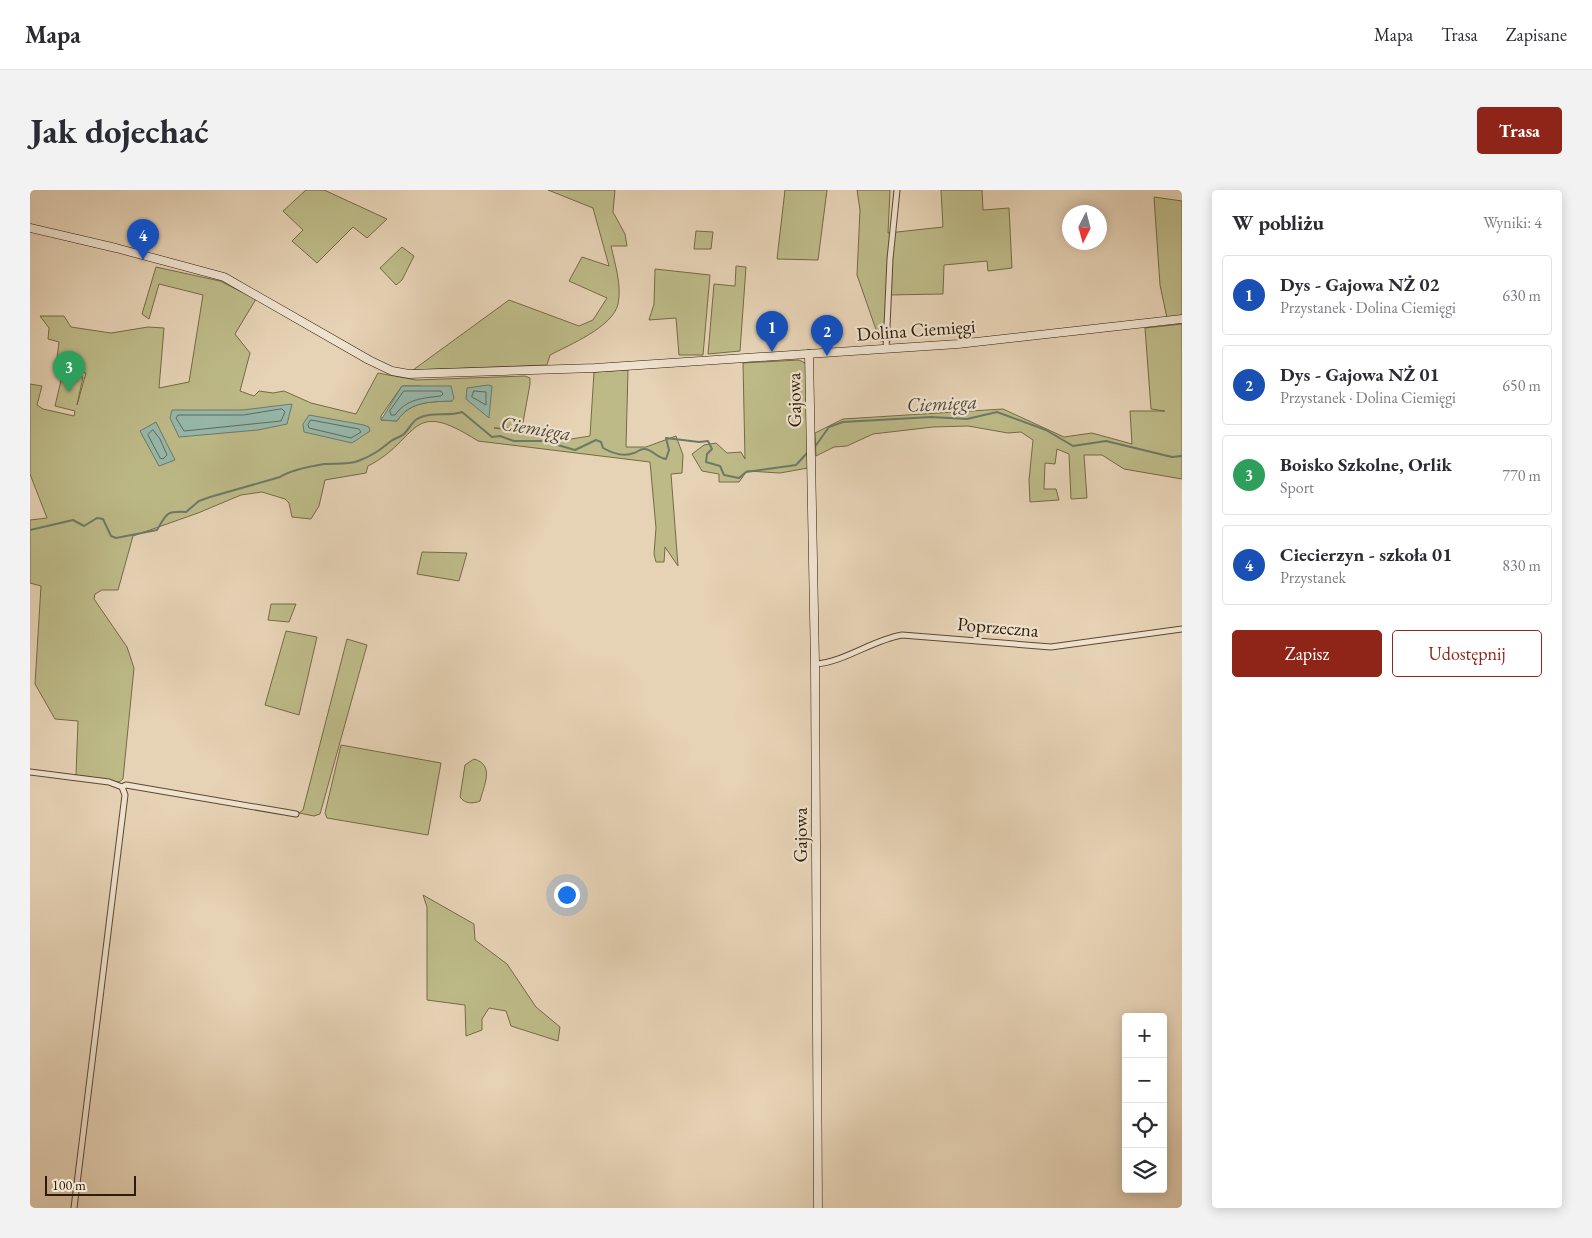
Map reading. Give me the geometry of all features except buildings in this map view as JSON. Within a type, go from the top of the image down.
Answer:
[{"type":"street","points":[[886,349],[890,258],[897,190]]},
{"type":"street","name":"Dolina Ciemięgi","points":[[30,228],[224,277],[369,360],[392,371],[424,374],[532,371],[970,343],[1182,319]]},
{"type":"street","name":"Gajowa","points":[[809,354],[815,664],[818,1208]]},
{"type":"street","name":"Poprzeczna","points":[[815,664],[826,662],[884,639],[902,635],[1051,647],[1182,629]]},
{"type":"street","points":[[30,772],[109,782],[122,787],[126,785],[296,814]]},
{"type":"street","points":[[74,1208],[125,805],[125,795],[122,787]]},
{"type":"shaded area","points":[[306,190],[324,190],[387,219],[367,238],[353,227],[317,263],[292,241],[303,230],[283,211]]},
{"type":"shaded area","points":[[548,190],[615,190],[613,212],[625,234],[627,246],[611,246],[618,275],[619,297],[618,304],[608,320],[579,341],[550,355],[547,365],[413,370],[509,300],[579,326],[593,320],[607,298],[569,281],[582,257],[609,266],[593,208]]},
{"type":"shaded area","points":[[785,190],[827,190],[818,260],[777,259]]},
{"type":"shaded area","points":[[857,190],[890,190],[888,233],[943,227],[941,190],[982,190],[983,210],[1009,208],[1012,268],[988,271],[987,261],[944,265],[943,294],[888,295],[890,342],[880,341],[857,275],[860,210]]},
{"type":"shaded area","points":[[1154,197],[1182,201],[1182,316],[1167,318],[1160,285]]},
{"type":"shaded area","points":[[696,231],[713,232],[711,249],[694,249]]},
{"type":"shaded area","points":[[402,247],[414,256],[402,280],[396,285],[380,268]]},
{"type":"shaded area","points":[[736,266],[746,267],[740,351],[708,354],[714,284],[735,286]]},
{"type":"shaded area","points":[[156,267],[220,281],[256,299],[235,334],[250,353],[240,391],[254,396],[259,391],[273,393],[284,391],[311,403],[356,414],[378,373],[416,380],[525,376],[530,378],[530,384],[522,428],[494,428],[571,439],[590,436],[594,372],[628,370],[626,447],[646,447],[676,436],[683,455],[682,473],[671,474],[678,566],[665,547],[664,562],[656,562],[654,554],[656,528],[650,462],[478,441],[455,428],[439,422],[426,422],[417,426],[385,455],[368,466],[366,473],[325,480],[319,506],[311,519],[292,517],[289,503],[285,499],[262,492],[241,495],[198,513],[133,536],[118,590],[102,590],[95,594],[94,599],[127,647],[134,668],[123,779],[119,782],[76,775],[78,721],[55,719],[35,684],[41,586],[30,583],[30,520],[47,518],[30,474],[30,384],[42,386],[37,405],[43,409],[74,416],[75,411],[55,406],[63,372],[83,377],[77,405],[86,373],[56,366],[59,342],[48,339],[49,328],[40,316],[64,316],[71,327],[111,333],[148,327],[164,328],[159,388],[189,382],[203,295],[159,284],[149,319],[142,314]],"holes":[[[402,386],[421,386],[452,401],[421,404],[402,414],[397,421],[381,420],[381,416]]]},
{"type":"shaded area","points":[[655,269],[710,275],[703,355],[679,355],[676,318],[649,320],[654,304]]},
{"type":"shaded area","points":[[1182,324],[1182,479],[1124,469],[1102,455],[1084,455],[1087,498],[1071,499],[1069,454],[1057,449],[1055,464],[1045,463],[1044,489],[1056,489],[1059,500],[1030,502],[1029,480],[1033,440],[1021,432],[1008,433],[968,426],[933,427],[873,434],[847,446],[834,447],[816,456],[815,433],[843,419],[1003,409],[1064,437],[1092,433],[1132,444],[1130,411],[1165,411],[1151,409],[1145,328]]},
{"type":"shaded area","points":[[799,360],[807,364],[808,468],[780,473],[747,471],[739,482],[719,482],[719,474],[702,471],[692,454],[704,445],[716,443],[727,453],[741,452],[745,459],[743,363]]},
{"type":"shaded area","points":[[422,552],[467,553],[459,581],[417,574]]},
{"type":"shaded area","points":[[271,604],[296,604],[289,622],[268,620]]},
{"type":"shaded area","points":[[286,631],[317,637],[299,715],[265,705]]},
{"type":"shaded area","points":[[347,639],[367,645],[320,814],[314,816],[299,813],[303,810]]},
{"type":"shaded area","points":[[341,745],[441,763],[428,835],[327,818],[325,813]]},
{"type":"shaded area","points":[[474,759],[484,766],[486,776],[480,801],[469,803],[460,797],[465,765]]},
{"type":"shaded area","points":[[423,895],[474,924],[475,940],[507,964],[536,1007],[560,1027],[558,1041],[511,1026],[506,1011],[489,1008],[482,1019],[482,1030],[466,1036],[465,1005],[427,1000],[427,907]]},
{"type":"water","points":[[402,386],[451,386],[454,398],[452,401],[428,402],[414,406],[402,414],[397,421],[381,420]]},
{"type":"water","points":[[492,386],[489,418],[466,399],[467,388]]},
{"type":"water","points":[[292,404],[287,424],[258,430],[179,437],[170,418],[172,410],[243,410]]},
{"type":"water","points":[[309,415],[364,425],[369,427],[370,431],[352,443],[304,432],[303,424]]},
{"type":"water","points":[[156,422],[175,460],[159,466],[140,431]]},
{"type":"waterway","name":"Ciemięga","points":[[30,530],[73,520],[84,526],[97,518],[103,519],[111,536],[116,538],[157,530],[168,514],[186,512],[199,501],[210,497],[280,477],[307,467],[350,463],[363,459],[403,435],[417,419],[428,415],[462,412],[492,437],[500,436],[514,441],[544,441],[575,450],[596,440],[601,442],[603,448],[614,453],[630,454],[645,449],[666,459],[669,450],[666,438],[699,442],[708,441],[712,449],[707,454],[706,462],[720,466],[724,475],[739,478],[746,472],[796,465],[808,452]]},
{"type":"waterway","name":"Ciemięga","points":[[814,448],[829,427],[843,422],[931,417],[967,419],[997,412],[1046,430],[1073,446],[1106,441],[1172,457],[1182,456]]},
{"type":"place","name":"Ciecierzyn - szkoła 01","points":[[143,260]]},
{"type":"place","name":"Dys - Gajowa NŻ 02","points":[[772,352]]},
{"type":"place","name":"Dys - Gajowa NŻ 01","points":[[827,356]]},
{"type":"place","name":"Boisko Szkolne, Orlik","points":[[69,392]]}]
